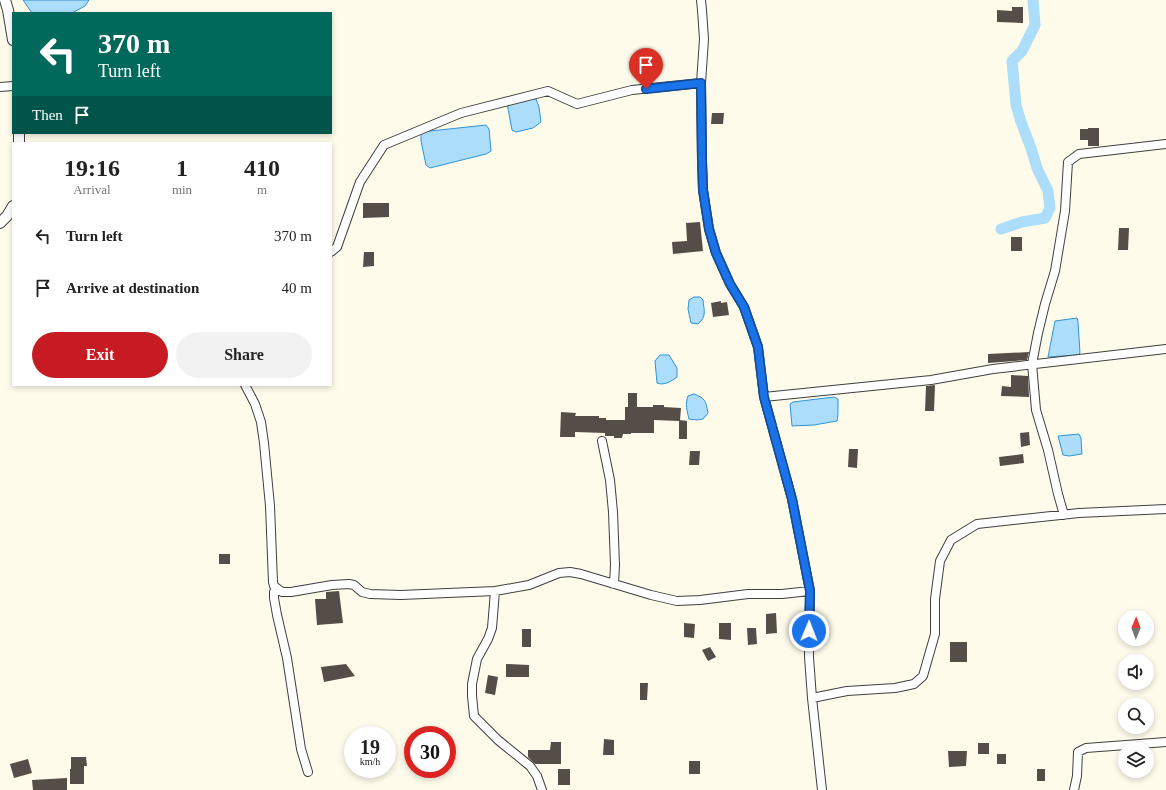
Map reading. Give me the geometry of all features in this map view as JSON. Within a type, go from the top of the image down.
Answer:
[{"type":"street","points":[[4,0],[8,10],[12,34]]},
{"type":"street","points":[[700,0],[704,38],[701,83],[702,183],[709,229],[716,253],[730,284],[744,307],[758,347],[764,397],[792,499],[810,591],[809,657],[822,790]]},
{"type":"street","points":[[332,251],[337,247],[360,182],[384,145],[461,113],[548,91],[577,104],[632,90],[701,83]]},
{"type":"street","points":[[0,87],[12,86]]},
{"type":"street","points":[[1064,514],[1036,410],[1032,364],[1042,318],[1055,271],[1065,211],[1068,162],[1078,154],[1166,144]]},
{"type":"street","points":[[7,220],[12,208]]},
{"type":"street","points":[[764,397],[931,380],[993,369],[1166,349]]},
{"type":"street","points":[[246,386],[255,404],[264,443],[270,506],[273,582],[276,588],[282,592],[349,584],[354,585],[362,592],[370,594],[401,595],[494,591],[528,584],[559,573],[570,572],[677,601],[700,600],[748,594],[782,594],[810,591]]},
{"type":"street","points":[[602,441],[610,480],[613,512],[615,565],[614,584]]},
{"type":"street","points":[[812,698],[847,691],[895,688],[914,684],[923,676],[935,634],[935,599],[940,561],[951,540],[977,524],[1064,514],[1166,509]]},
{"type":"street","points":[[276,588],[274,598],[287,658],[301,749],[308,772]]},
{"type":"street","points":[[494,591],[492,628],[477,659],[472,684],[474,716],[498,740],[530,766],[537,776],[542,790]]},
{"type":"street","points":[[1074,790],[1077,776],[1078,752],[1086,748],[1166,742]]},
{"type":"water","points":[[23,0],[89,0],[85,6],[74,12],[31,12]]},
{"type":"water","points":[[527,99],[536,99],[539,107],[541,122],[533,128],[516,132],[512,130],[507,103]]},
{"type":"water","points":[[486,125],[489,129],[491,151],[486,154],[430,168],[426,165],[421,141],[421,132]]},
{"type":"water","points":[[694,297],[700,297],[703,300],[704,316],[698,324],[691,323],[688,309],[689,300]]},
{"type":"water","points":[[1077,318],[1080,353],[1078,355],[1048,357],[1055,321]]},
{"type":"water","points":[[660,355],[669,355],[677,368],[677,377],[662,384],[657,383],[655,361]]},
{"type":"water","points":[[694,394],[701,397],[706,403],[708,413],[703,419],[689,419],[687,399],[688,396]]},
{"type":"water","points":[[834,397],[838,399],[837,421],[814,425],[792,426],[790,404],[793,402]]},
{"type":"water","points":[[1079,434],[1081,438],[1082,454],[1069,456],[1063,455],[1058,436]]},
{"type":"building","points":[[1012,7],[1023,7],[1023,23],[997,22],[997,10],[1012,11]]},
{"type":"building","points":[[712,113],[724,113],[723,124],[711,124]]},
{"type":"building","points":[[1099,128],[1099,146],[1088,146],[1088,140],[1080,140],[1080,129]]},
{"type":"building","points":[[363,203],[389,203],[389,217],[363,218]]},
{"type":"building","points":[[700,222],[703,251],[673,254],[672,242],[687,241],[686,223]]},
{"type":"building","points":[[1119,228],[1129,228],[1128,250],[1118,250]]},
{"type":"building","points":[[1011,237],[1022,237],[1022,251],[1011,251]]},
{"type":"building","points":[[364,252],[374,252],[374,266],[363,267]]},
{"type":"building","points":[[721,301],[721,303],[727,302],[729,315],[713,317],[711,303]]},
{"type":"building","points":[[1029,352],[1027,360],[988,363],[988,354]]},
{"type":"building","points":[[1011,375],[1028,376],[1029,397],[1001,396],[1002,386],[1011,387]]},
{"type":"building","points":[[935,385],[934,411],[925,411],[926,386]]},
{"type":"building","points":[[628,393],[637,393],[637,407],[664,405],[664,407],[681,408],[680,420],[687,421],[687,439],[679,439],[679,421],[654,420],[654,433],[623,434],[622,438],[614,438],[614,436],[605,436],[605,433],[575,432],[575,437],[560,437],[561,412],[576,413],[575,416],[599,416],[599,418],[606,418],[606,420],[625,420],[625,407],[628,407]]},
{"type":"building","points":[[1029,432],[1030,445],[1021,447],[1020,433]]},
{"type":"building","points":[[849,449],[858,449],[857,468],[848,467]]},
{"type":"building","points":[[690,451],[700,451],[699,465],[689,465]]},
{"type":"building","points":[[1023,454],[1024,463],[1000,466],[999,457]]},
{"type":"building","points":[[219,554],[230,554],[230,564],[219,564]]},
{"type":"building","points":[[339,591],[343,623],[317,625],[315,599],[326,599],[326,592]]},
{"type":"building","points":[[776,613],[777,633],[766,634],[766,614]]},
{"type":"building","points":[[684,623],[695,624],[694,638],[684,637]]},
{"type":"building","points":[[719,623],[731,623],[731,640],[719,639]]},
{"type":"building","points":[[747,628],[756,628],[757,644],[748,645]]},
{"type":"building","points":[[522,629],[531,629],[531,647],[522,647]]},
{"type":"building","points":[[950,642],[967,642],[967,662],[950,662]]},
{"type":"building","points":[[710,647],[716,657],[708,661],[702,650]]},
{"type":"building","points":[[346,664],[355,676],[324,682],[321,667]]},
{"type":"building","points":[[506,664],[529,665],[529,677],[506,677]]},
{"type":"building","points":[[488,675],[498,677],[495,695],[485,693]]},
{"type":"building","points":[[640,683],[648,683],[647,700],[640,700]]},
{"type":"building","points":[[604,739],[614,740],[614,755],[603,755]]},
{"type":"building","points":[[551,742],[561,742],[561,764],[535,764],[528,757],[528,750],[550,750]]},
{"type":"building","points":[[978,743],[989,743],[989,754],[978,754]]},
{"type":"building","points":[[948,751],[967,751],[966,766],[949,767]]},
{"type":"building","points":[[997,754],[1006,754],[1006,764],[997,764]]},
{"type":"building","points":[[71,757],[86,757],[87,766],[84,766],[84,784],[70,784]]},
{"type":"building","points":[[28,759],[32,773],[14,778],[10,764]]},
{"type":"building","points":[[689,761],[700,761],[700,774],[689,774]]},
{"type":"building","points":[[558,769],[570,769],[570,785],[558,785]]},
{"type":"building","points":[[1037,769],[1045,769],[1045,781],[1037,781]]},
{"type":"building","points":[[67,778],[67,790],[33,790],[32,780]]},
{"type":"waterway","points":[[1001,229],[1022,222],[1045,218],[1050,208],[1048,191],[1037,168],[1016,105],[1012,61],[1022,51],[1035,25],[1033,0]]},
{"type":"route","points":[[646,89],[701,83],[703,190],[709,229],[716,253],[730,284],[744,307],[758,347],[764,397],[792,499],[810,591],[809,631]]}]
